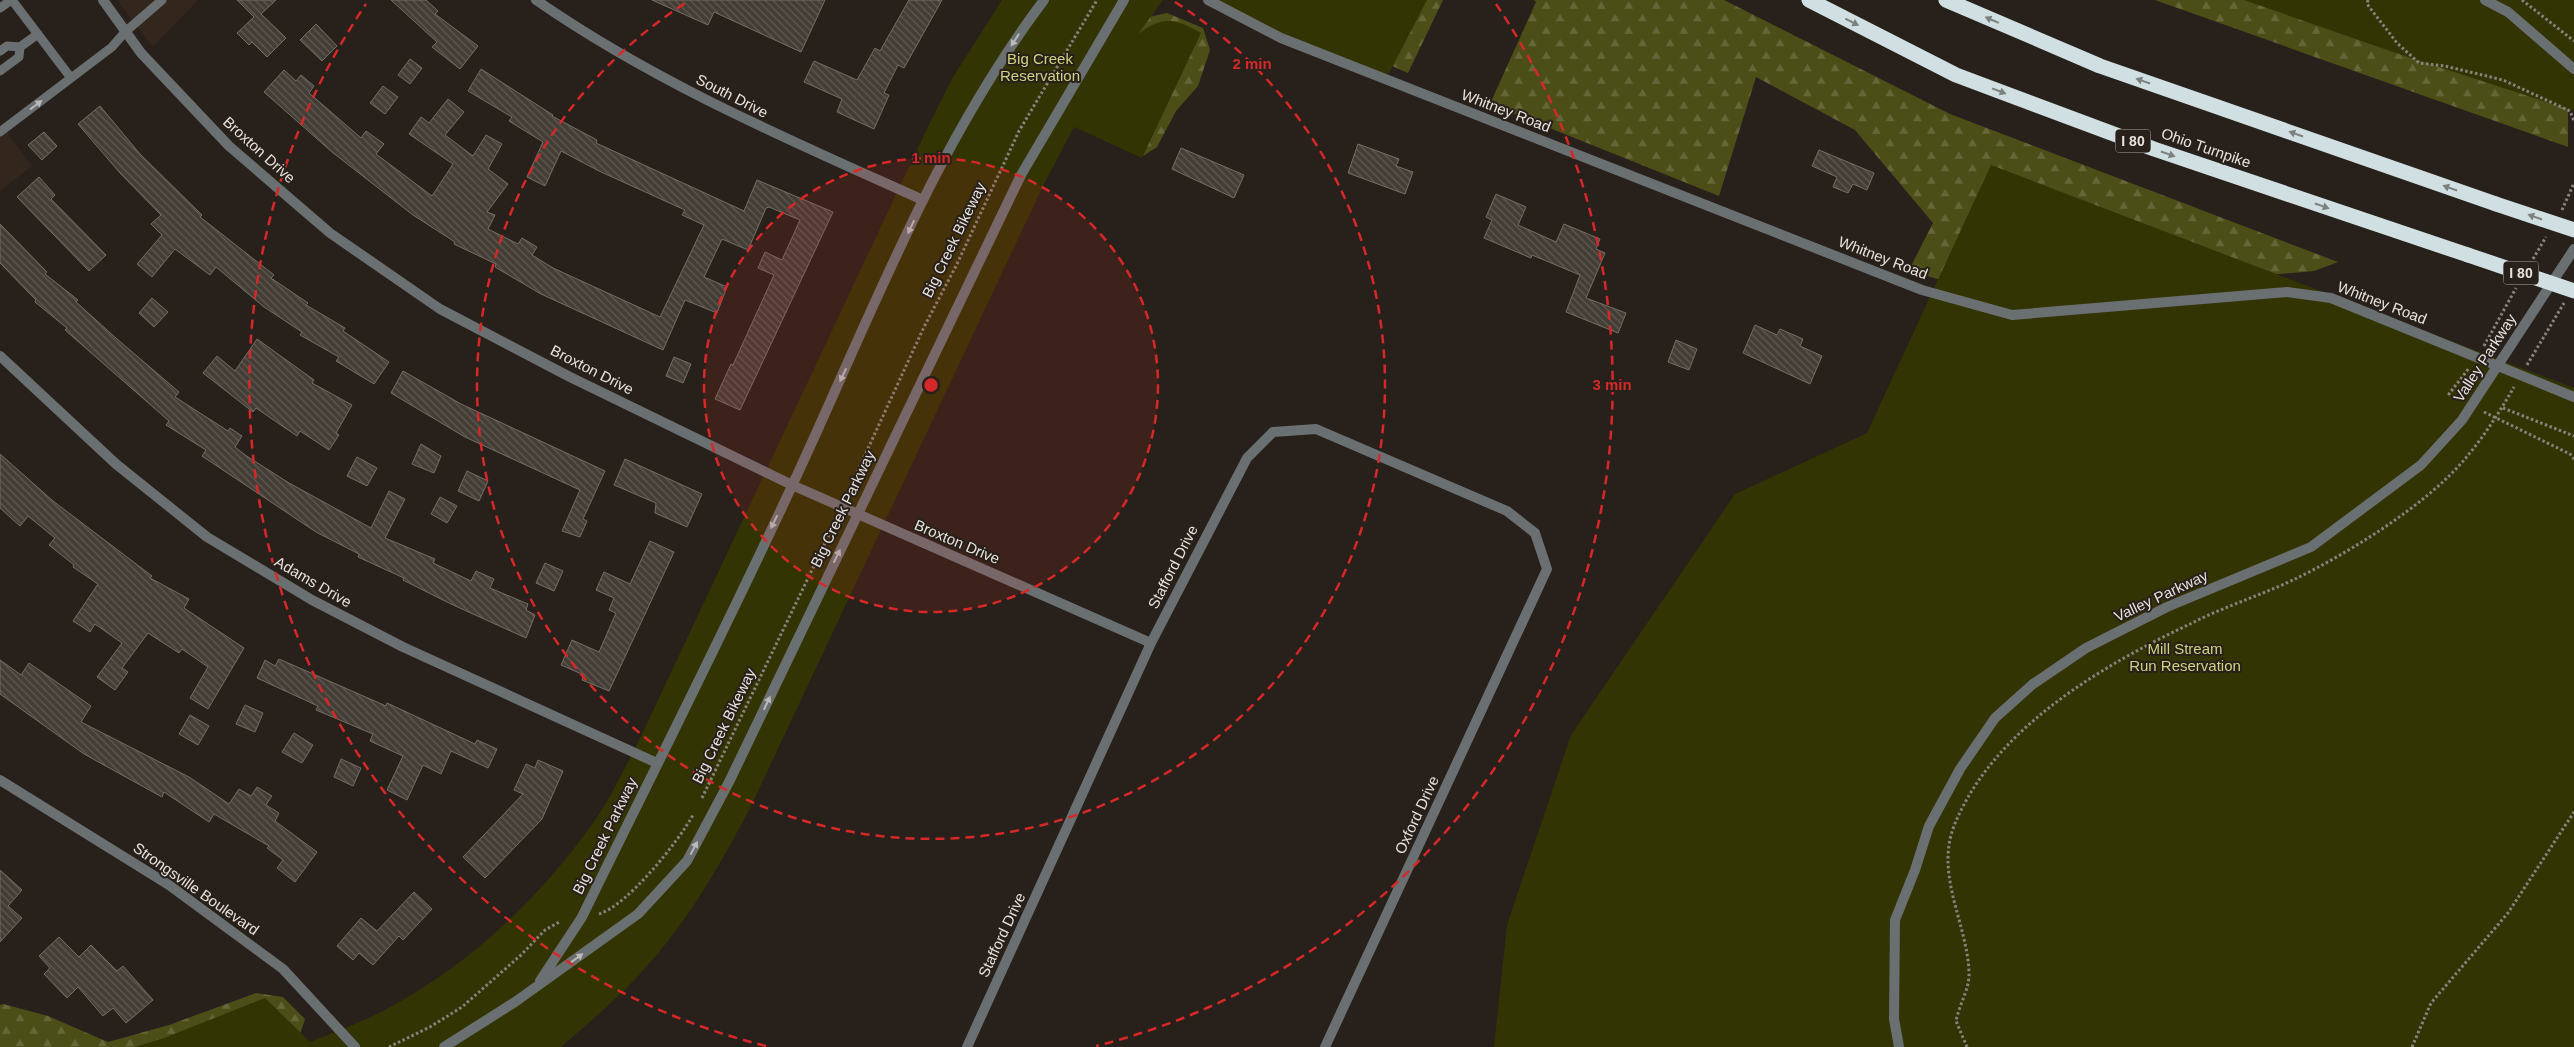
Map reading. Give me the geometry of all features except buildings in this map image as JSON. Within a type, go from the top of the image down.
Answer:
[{"type":"highway","name":"Ohio Turnpike","points":[[1809,0],[1956,74],[2154,149],[2468,255],[2572,293]]},
{"type":"highway","points":[[1946,0],[2100,66],[2574,230]]},
{"type":"street","name":"Broxton Drive","points":[[103,0],[124,32],[141,53],[229,146],[330,233],[440,309],[570,377],[792,485],[1151,643]]},
{"type":"street","name":"South Drive","points":[[536,0],[587,35],[733,115],[923,200]]},
{"type":"street","name":"Big Creek Parkway","points":[[537,986],[582,917],[792,485],[923,200],[973,105],[1044,0]]},
{"type":"street","name":"Big Creek Parkway","points":[[444,1047],[537,986],[638,914],[687,860],[729,782],[1021,175],[1124,0]]},
{"type":"street","name":"Whitney Road","points":[[1208,0],[1281,38],[1922,290],[2012,315],[2287,292],[2331,298],[2574,397]]},
{"type":"street","points":[[2485,0],[2508,12],[2574,69]]},
{"type":"street","name":"Valley Parkway","points":[[1899,1047],[1894,1019],[1895,920],[1915,870],[1929,826],[1960,769],[1995,718],[2033,684],[2086,648],[2167,608],[2311,547],[2421,465],[2472,407],[2574,249]]},
{"type":"street","name":"Adams Drive","points":[[0,356],[116,464],[207,537],[312,600],[402,648],[657,763]]},
{"type":"street","name":"Stafford Drive","points":[[967,1047],[1151,643],[1247,458],[1273,432],[1316,429],[1507,511],[1535,533],[1547,569],[1536,596]]},
{"type":"street","name":"Oxford Drive","points":[[1325,1047],[1536,596]]},
{"type":"street","name":"Strongsville Boulevard","points":[[0,780],[169,885],[283,968],[355,1047]]},
{"type":"lane","points":[[0,8],[12,0],[71,78]]},
{"type":"lane","points":[[0,132],[112,47],[124,32],[162,0]]},
{"type":"lane","points":[[0,51],[7,46],[20,47],[38,34]]},
{"type":"lane","points":[[0,71],[19,57],[20,47]]},
{"type":"path","name":"Big Creek Bikeway","points":[[846,498],[924,327],[957,264],[1019,131],[1097,0]]},
{"type":"path","points":[[2368,0],[2367,4],[2397,43],[2420,63],[2445,66],[2504,80],[2570,111],[2574,121]]},
{"type":"path","points":[[2522,0],[2574,41]]},
{"type":"path","points":[[2533,355],[2572,293]]},
{"type":"path","points":[[2449,394],[2570,454],[2574,459]]},
{"type":"path","points":[[1967,1047],[1956,1021],[1969,974],[1948,867],[1948,845],[1963,807],[1978,781],[2000,754],[2034,720],[2070,692],[2114,665],[2192,622],[2294,579],[2387,524],[2433,491],[2463,462],[2497,417],[2508,398]]},
{"type":"path","points":[[2503,408],[2574,436]]},
{"type":"path","name":"Big Creek Bikeway","points":[[698,805],[836,518]]},
{"type":"path","points":[[595,916],[608,912],[622,901],[647,875],[695,812]]},
{"type":"path","points":[[2412,1047],[2431,1003],[2508,913],[2574,812]]},
{"type":"path","points":[[389,1047],[430,1027],[462,1007],[546,930],[567,920]]},
{"type":"shaded area","points":[[117,0],[198,0],[153,47]]},
{"type":"shaded area","points":[[0,123],[32,166],[0,191]]},
{"type":"green space","name":"Big Creek Reservation","points":[[1002,0],[1163,0],[1138,34],[1155,24],[1169,21],[1183,24],[1201,33],[1142,158],[1074,127],[1042,188],[751,806],[709,882],[658,954],[611,1003],[561,1047],[135,1047],[164,1038],[265,998],[310,1042],[347,1027],[383,1011],[445,973],[500,928],[550,877],[600,812],[634,751],[925,133],[953,77]]},
{"type":"green space","points":[[1213,0],[1427,0],[1386,79],[1268,33]]},
{"type":"green space","points":[[1253,0],[1443,0],[1408,73],[1307,29]]},
{"type":"green space","points":[[1534,0],[1724,0],[1950,114],[2338,262],[2314,271],[2201,281],[1953,284],[1909,270],[1933,223],[1855,130],[1756,77],[1719,196],[1490,104],[1536,2]]},
{"type":"green space","points":[[2155,0],[2440,0],[2568,91],[2568,147]]},
{"type":"green space","points":[[2244,0],[2574,0],[2574,111],[2399,54]]},
{"type":"green space","points":[[1167,13],[1203,28],[1210,50],[1198,86],[1176,111],[1157,147],[1143,156],[1136,20]]},
{"type":"green space","name":"Mill Stream Run Reservation","points":[[1991,165],[2574,388],[2574,1047],[1494,1047],[1507,925],[1571,735],[1735,494],[1867,433]]},
{"type":"green space","points":[[256,993],[283,997],[305,1019],[296,1047],[0,1047],[0,1005],[3,1004],[48,1016],[108,1042],[169,1025]]}]
